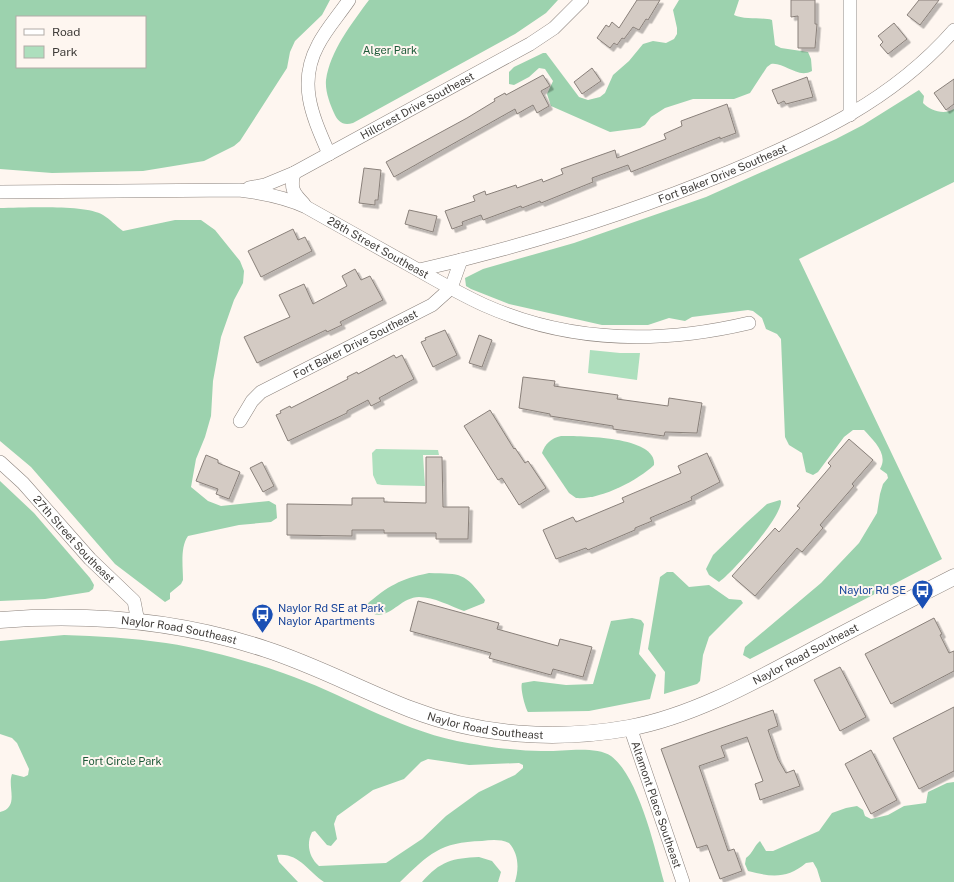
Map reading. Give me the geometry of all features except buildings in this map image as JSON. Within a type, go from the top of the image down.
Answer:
[{"type":"street","points":[[329,154],[315,122],[309,103],[308,78],[318,44],[349,0]]},
{"type":"street","name":"Hillcrest Drive Southeast","points":[[239,190],[265,185],[294,173],[539,39],[562,21],[582,0]]},
{"type":"street","points":[[850,0],[850,115]]},
{"type":"street","name":"Fort Baker Drive Southeast","points":[[419,270],[551,236],[653,202],[750,163],[850,115],[879,98],[912,72],[954,30]]},
{"type":"street","points":[[294,173],[291,185],[293,193],[306,207]]},
{"type":"street","name":"28th Street Southeast","points":[[0,192],[239,190],[292,200],[485,306],[511,316],[560,329],[605,336],[651,338],[674,337],[749,323]]},
{"type":"street","name":"Fort Baker Drive Southeast","points":[[240,421],[252,401],[261,392],[432,305],[451,288],[461,260]]},
{"type":"street","name":"27th Street Southeast","points":[[0,462],[23,483],[79,548],[134,602],[138,622]]},
{"type":"street","name":"Naylor Road Southeast","points":[[0,620],[63,618],[138,622],[195,631],[263,648],[333,674],[411,710],[470,726],[518,733],[555,735],[591,733],[630,727],[684,712],[728,693],[954,577]]},
{"type":"street","name":"Altamont Place Southeast","points":[[630,727],[683,882]]},
{"type":"green space","points":[[0,0],[330,0],[322,15],[295,41],[290,52],[287,68],[240,141],[234,146],[204,161],[143,171],[52,173],[0,169]]},
{"type":"green space","name":"Alger Park","points":[[369,0],[558,0],[546,13],[515,34],[353,123],[344,124],[337,119],[329,102],[326,84],[328,69],[337,48]]},
{"type":"green space","points":[[679,0],[739,0],[734,15],[738,17],[772,20],[775,45],[781,48],[808,52],[811,59],[812,71],[801,73],[781,65],[771,64],[767,67],[750,93],[734,99],[693,99],[665,108],[651,117],[645,125],[640,128],[610,132],[551,106],[547,94],[553,81],[545,69],[539,68],[529,77],[514,85],[509,84],[509,72],[514,67],[543,53],[546,53],[579,97],[588,100],[600,97],[605,93],[613,75],[629,61],[643,44],[653,41],[666,43],[674,39],[677,34],[677,28],[673,10]]},
{"type":"green space","points":[[919,90],[924,96],[923,103],[930,108],[942,112],[954,109],[954,182],[799,259],[942,559],[750,659],[743,655],[745,647],[821,583],[859,543],[877,513],[883,484],[888,478],[887,474],[880,469],[883,458],[879,448],[864,430],[853,430],[844,437],[818,472],[813,475],[806,472],[802,453],[789,445],[785,437],[781,339],[777,334],[766,329],[762,318],[753,311],[748,310],[692,317],[685,321],[669,318],[648,325],[602,325],[509,304],[471,289],[466,286],[465,278],[483,269],[574,243],[706,197],[836,139],[863,125]]},
{"type":"green space","points":[[53,207],[83,209],[103,215],[123,231],[175,220],[201,220],[215,230],[240,261],[244,271],[243,283],[234,300],[221,337],[213,381],[211,416],[205,437],[196,459],[191,487],[208,501],[221,506],[269,501],[276,505],[277,518],[271,522],[239,525],[188,536],[185,541],[183,551],[183,580],[181,584],[170,593],[170,599],[165,602],[115,564],[31,467],[0,441],[0,208]]},
{"type":"green space","points":[[590,350],[640,353],[637,380],[588,373]]},
{"type":"green space","points":[[561,436],[584,436],[631,443],[643,448],[652,455],[654,465],[628,483],[607,493],[586,498],[576,498],[569,493],[542,453],[549,442],[554,438]]},
{"type":"green space","points":[[376,449],[438,450],[439,455],[423,455],[425,486],[382,485],[377,484],[373,475],[372,453]]},
{"type":"green space","points":[[0,481],[34,513],[90,578],[94,585],[93,589],[89,592],[45,599],[0,601]]},
{"type":"green space","points":[[780,500],[779,509],[766,531],[735,567],[719,582],[709,575],[706,569],[713,555],[767,504]]},
{"type":"green space","points":[[667,572],[673,572],[689,587],[709,585],[729,599],[741,600],[743,603],[709,637],[703,655],[700,681],[697,684],[664,694],[665,672],[648,649],[660,577]]},
{"type":"green space","points":[[429,573],[462,576],[467,579],[478,591],[485,600],[484,603],[464,611],[436,600],[419,597],[405,601],[392,610],[380,615],[373,614],[366,609],[366,605],[395,584]]},
{"type":"green space","points":[[632,618],[641,620],[644,624],[639,654],[656,675],[650,699],[589,711],[528,712],[523,698],[522,683],[534,681],[566,685],[593,684],[611,621]]},
{"type":"green space","name":"Fort Circle Park","points":[[64,635],[153,641],[181,645],[225,655],[283,673],[305,681],[412,728],[457,741],[497,748],[533,751],[587,750],[604,753],[611,756],[621,766],[638,796],[651,833],[664,882],[515,882],[517,862],[515,852],[509,843],[496,840],[468,842],[445,847],[436,851],[419,864],[400,882],[324,882],[297,859],[291,856],[277,855],[279,862],[298,882],[0,882],[0,812],[10,806],[12,796],[12,774],[24,777],[28,775],[29,769],[17,743],[12,738],[0,734],[0,641]],"holes":[[[428,759],[469,765],[519,763],[523,765],[523,768],[515,775],[479,792],[446,816],[422,839],[386,863],[319,866],[313,859],[309,846],[312,832],[315,831],[327,845],[331,846],[337,839],[334,824],[337,816],[373,790],[404,779],[421,762]]]},
{"type":"green space","points":[[954,782],[954,882],[821,882],[813,862],[806,863],[792,872],[778,875],[764,875],[748,871],[745,864],[746,858],[760,841],[766,851],[773,851],[819,831],[832,813],[857,806],[863,810],[865,816],[871,819],[888,815],[904,806],[926,803],[928,792],[947,783]]},
{"type":"green space","points":[[479,857],[492,861],[501,872],[498,882],[422,882],[441,865],[462,858]]},
{"type":"place","name":"Naylor Rd SE","points":[[922,610]]},
{"type":"place","name":"Naylor Rd SE at Park Naylor Apartments","points":[[262,634]]}]
